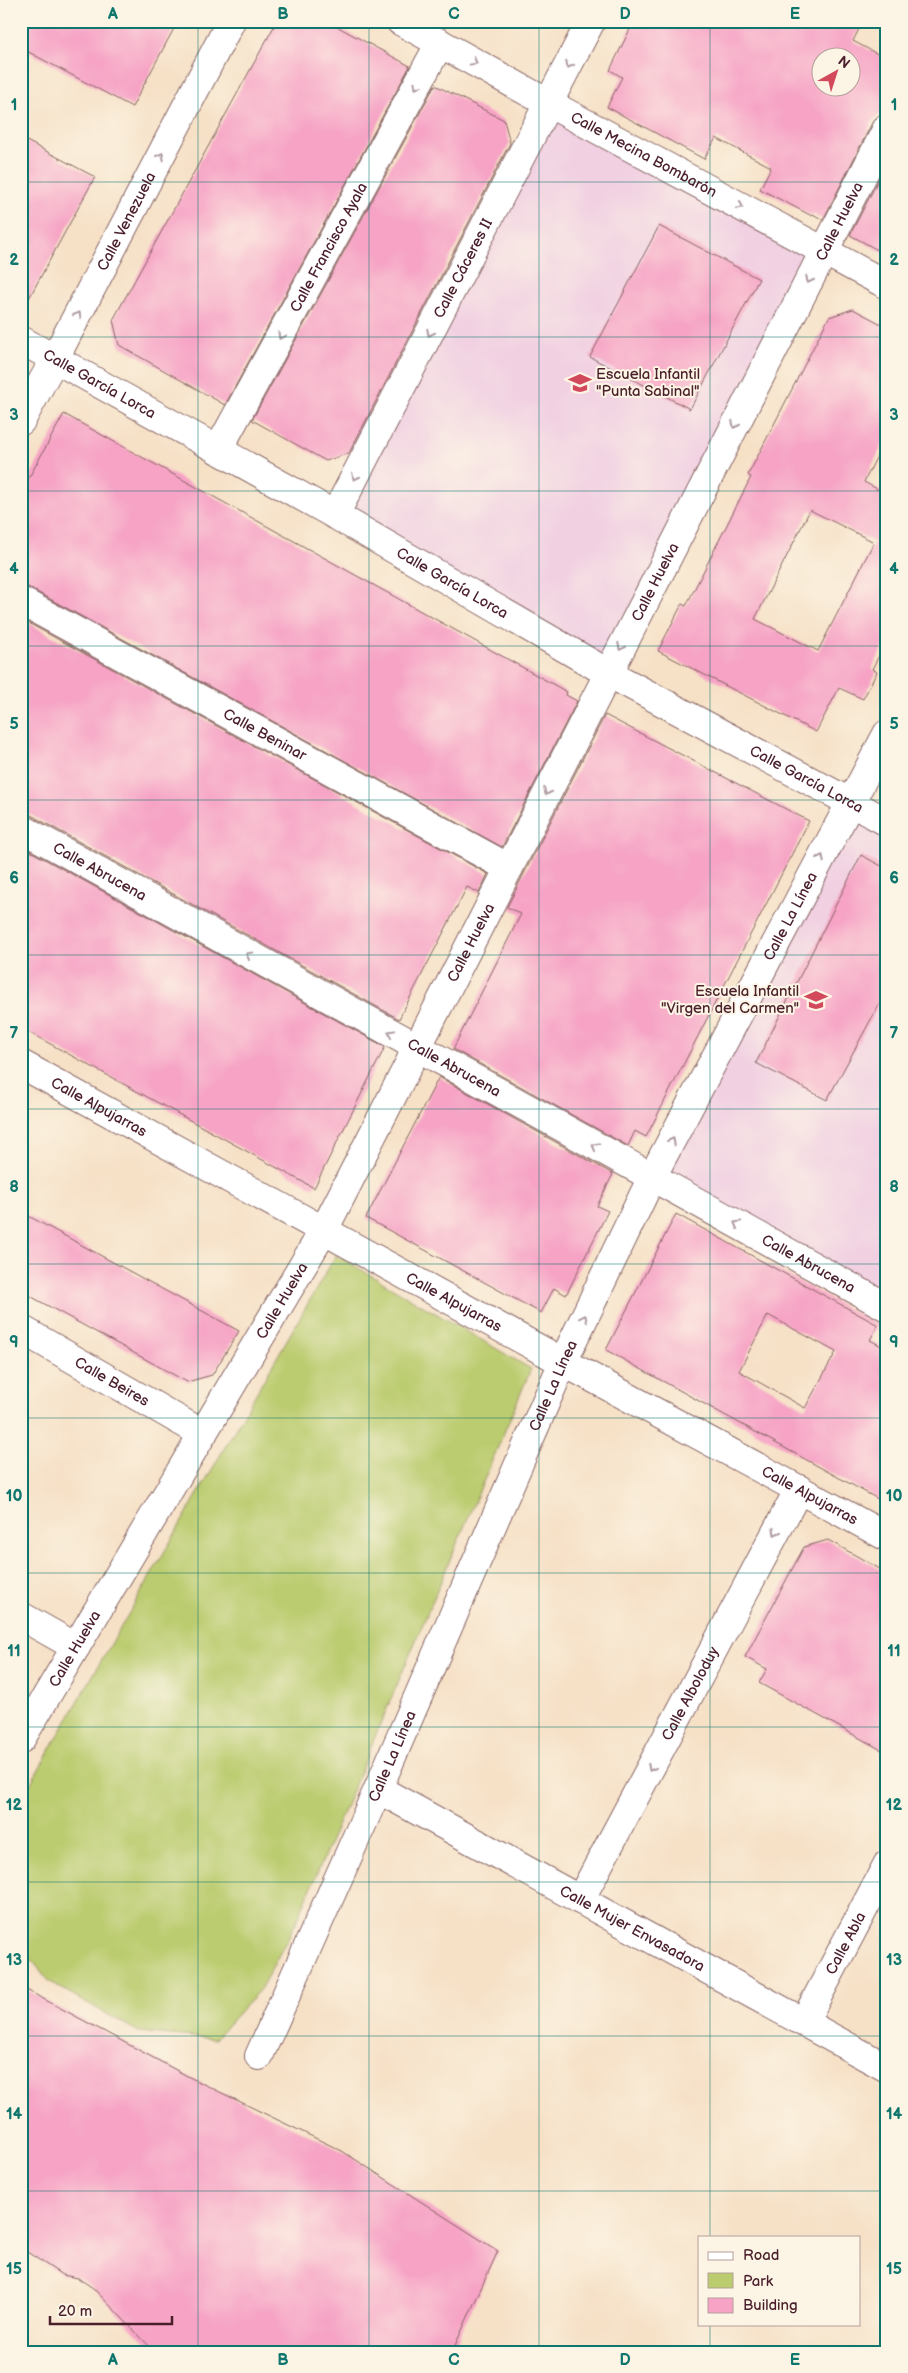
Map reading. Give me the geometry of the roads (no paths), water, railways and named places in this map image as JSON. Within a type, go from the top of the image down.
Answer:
[{"type":"street","name":"Calle Venezuela","points":[[21,422],[231,21]]},
{"type":"street","name":"Calle Mecina Bombarón","points":[[400,21],[548,104],[887,285]]},
{"type":"street","name":"Calle Cáceres II","points":[[335,516],[591,21]]},
{"type":"street","name":"Calle Francisco Ayala","points":[[218,450],[440,43]]},
{"type":"street","name":"Calle Huelva","points":[[21,1738],[324,1230],[887,128]]},
{"type":"street","name":"Calle García Lorca","points":[[21,340],[335,516],[608,673],[887,822]]},
{"type":"street","name":"Calle Beninar","points":[[21,601],[509,868]]},
{"type":"street","name":"Calle La Línea","points":[[259,2056],[378,1789],[563,1362],[652,1177],[887,734]]},
{"type":"street","name":"Calle Abrucena","points":[[21,828],[887,1307]]},
{"type":"street","name":"Calle Alpujarras","points":[[21,1064],[563,1362],[887,1537]]},
{"type":"street","name":"Calle Beires","points":[[21,1329],[203,1434]]},
{"type":"street","name":"Calle Alboloduy","points":[[580,1900],[799,1489]]},
{"type":"street","points":[[21,1616],[76,1647]]},
{"type":"street","name":"Calle Mujer Envasadora","points":[[378,1789],[887,2068]]},
{"type":"street","name":"Calle Abla","points":[[804,2022],[887,1865]]},
{"type":"place","name":"Escuela Infantil \"Punta Sabinal\"","points":[[580,383]]},
{"type":"place","name":"Escuela Infantil \"Virgen del Carmen\"","points":[[816,1000]]}]
